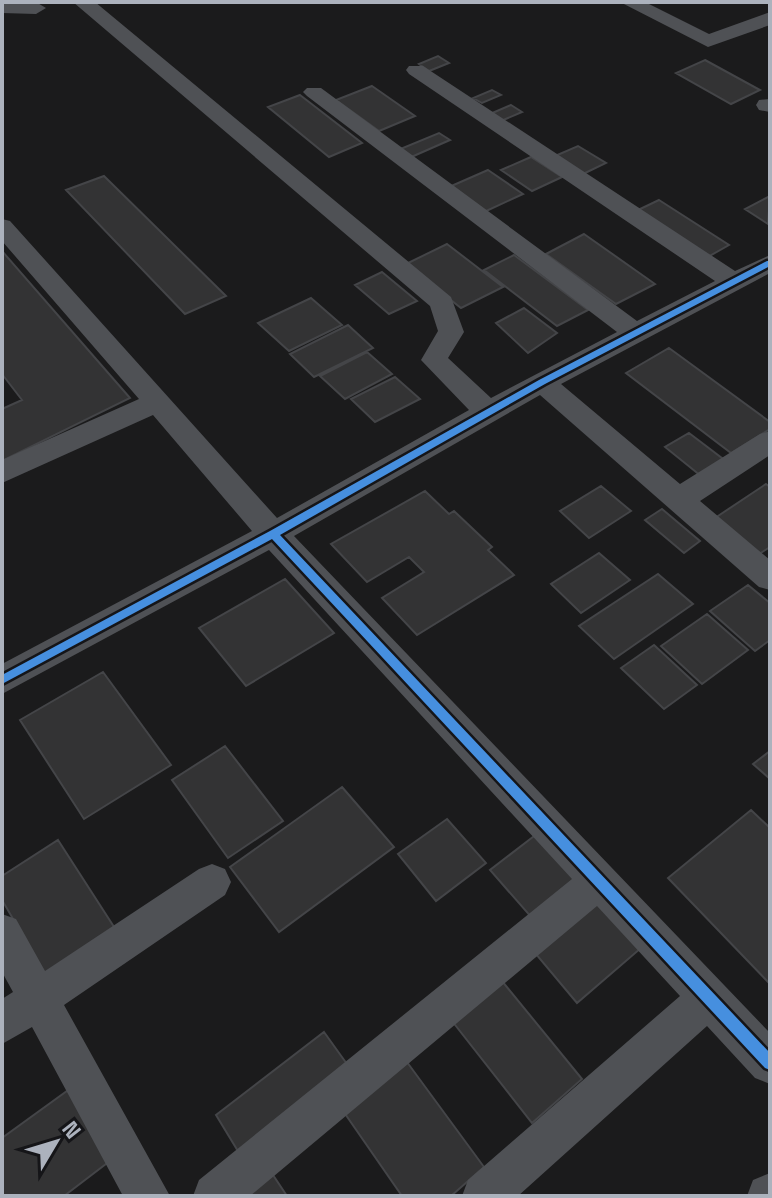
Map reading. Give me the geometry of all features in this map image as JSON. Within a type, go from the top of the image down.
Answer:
[{"type":"street","points":[[83,2],[442,303],[451,332],[434,360],[488,412]]},
{"type":"street","points":[[630,2],[708,41],[770,18]]},
{"type":"street","points":[[2,7],[36,8]]},
{"type":"street","points":[[416,70],[732,281]]},
{"type":"street","points":[[314,92],[634,332]]},
{"type":"street","points":[[2,226],[273,534],[770,1063]]},
{"type":"street","points":[[2,680],[273,534],[634,332],[770,263]]},
{"type":"street","points":[[542,382],[677,501],[766,567]]},
{"type":"street","points":[[2,472],[157,402]]},
{"type":"street","points":[[677,501],[770,441]]},
{"type":"street","points":[[215,1196],[599,881]]},
{"type":"street","points":[[2,1023],[212,882]]},
{"type":"street","points":[[2,933],[148,1196]]},
{"type":"street","points":[[484,1196],[709,997]]},
{"type":"building","points":[[438,56],[449,63],[429,71],[419,64]]},
{"type":"building","points":[[705,60],[760,90],[731,104],[676,73]]},
{"type":"building","points":[[372,86],[415,116],[379,131],[336,100]]},
{"type":"building","points":[[492,90],[501,95],[482,103],[473,98]]},
{"type":"building","points":[[300,95],[362,143],[329,157],[268,107]]},
{"type":"building","points":[[511,105],[522,112],[501,121],[490,114]]},
{"type":"building","points":[[439,133],[450,140],[409,158],[398,150]]},
{"type":"building","points":[[578,146],[606,163],[583,174],[555,156]]},
{"type":"building","points":[[531,157],[562,177],[532,191],[501,170]]},
{"type":"building","points":[[488,170],[523,194],[484,212],[449,187]]},
{"type":"building","points":[[104,176],[226,296],[185,314],[66,190]]},
{"type":"building","points":[[770,196],[768,224],[745,209]]},
{"type":"building","points":[[659,200],[729,245],[706,258],[636,211]]},
{"type":"building","points":[[584,234],[655,284],[616,304],[546,254]]},
{"type":"building","points":[[447,244],[503,287],[461,308],[406,264]]},
{"type":"building","points":[[2,251],[130,398],[2,461],[2,409],[22,400],[2,374]]},
{"type":"building","points":[[514,255],[588,310],[557,326],[484,270]]},
{"type":"building","points":[[382,272],[417,301],[389,314],[355,285]]},
{"type":"building","points":[[311,298],[342,325],[289,351],[258,323]]},
{"type":"building","points":[[524,308],[557,333],[528,353],[496,323]]},
{"type":"building","points":[[348,325],[373,348],[314,377],[290,354]]},
{"type":"building","points":[[669,348],[770,422],[770,429],[731,453],[626,373]]},
{"type":"building","points":[[367,352],[392,374],[345,399],[320,376]]},
{"type":"building","points":[[395,377],[420,399],[375,422],[351,399]]},
{"type":"building","points":[[689,433],[731,465],[706,480],[665,447]]},
{"type":"building","points":[[766,484],[770,487],[770,547],[756,556],[712,520]]},
{"type":"building","points":[[601,486],[631,511],[589,538],[560,511]]},
{"type":"building","points":[[425,491],[449,514],[454,511],[492,547],[488,550],[514,575],[417,635],[382,598],[424,572],[409,557],[367,582],[331,544]]},
{"type":"building","points":[[662,509],[700,541],[684,553],[645,520]]},
{"type":"building","points":[[599,553],[630,580],[581,613],[551,584]]},
{"type":"building","points":[[658,574],[693,604],[614,659],[579,626]]},
{"type":"building","points":[[285,579],[334,633],[246,686],[199,628]]},
{"type":"building","points":[[748,585],[770,603],[770,640],[755,651],[710,611]]},
{"type":"building","points":[[707,614],[748,650],[702,684],[661,646]]},
{"type":"building","points":[[654,645],[697,685],[664,709],[621,668]]},
{"type":"building","points":[[103,672],[171,765],[84,819],[20,720]]},
{"type":"building","points":[[225,746],[283,821],[228,858],[172,780]]},
{"type":"building","points":[[770,751],[770,779],[753,764]]},
{"type":"building","points":[[342,787],[394,847],[279,932],[230,867]]},
{"type":"building","points":[[751,810],[770,828],[770,984],[668,878]]},
{"type":"building","points":[[447,819],[486,863],[436,901],[398,854]]},
{"type":"building","points":[[538,833],[581,880],[532,918],[490,870]]},
{"type":"building","points":[[58,840],[116,930],[47,977],[2,900],[2,876]]},
{"type":"building","points":[[599,901],[641,948],[577,1003],[535,953]]},
{"type":"building","points":[[502,981],[582,1079],[532,1123],[452,1021]]},
{"type":"building","points":[[324,1032],[357,1078],[247,1166],[216,1115]]},
{"type":"building","points":[[404,1058],[484,1167],[451,1196],[402,1196],[341,1108]]},
{"type":"building","points":[[78,1083],[119,1154],[64,1196],[2,1196],[2,1138]]},
{"type":"building","points":[[269,1169],[287,1196],[235,1196]]},
{"type":"cycle path","points":[[2,680],[273,534],[542,382],[770,263]]},
{"type":"cycle path","points":[[273,534],[770,1063]]}]
